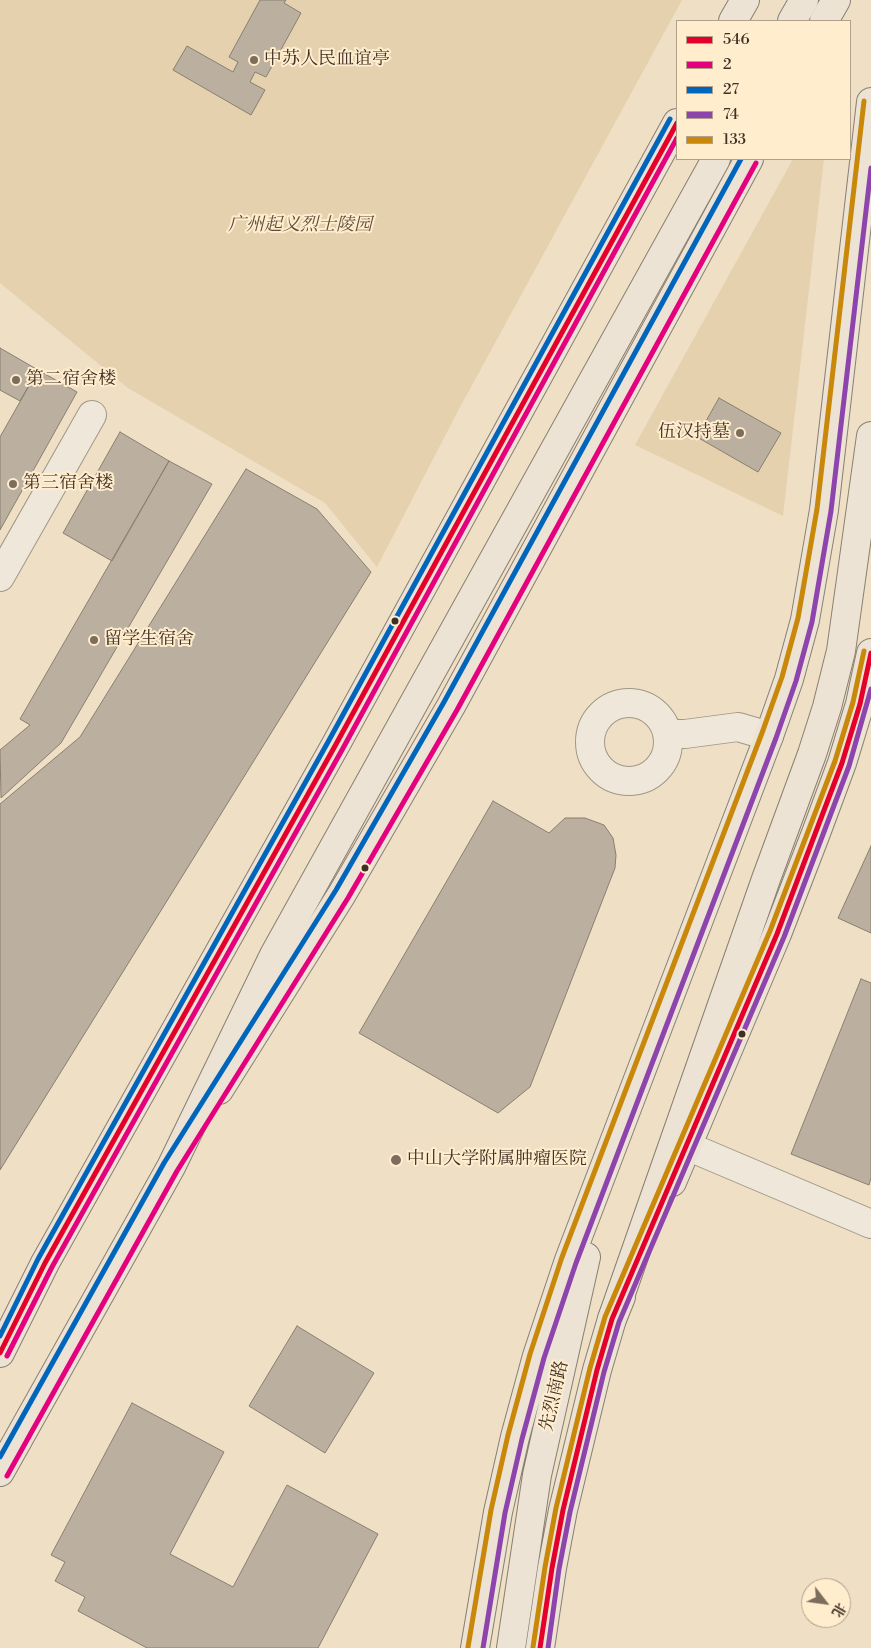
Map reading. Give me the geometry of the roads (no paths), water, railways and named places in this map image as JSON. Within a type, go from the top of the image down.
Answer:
[{"type":"main road","points":[[734,20],[745,0]]},
{"type":"main road","points":[[793,20],[804,0]]},
{"type":"main road","points":[[825,20],[836,0]]},
{"type":"main road","name":"先烈南路","points":[[474,1648],[498,1512],[537,1356],[569,1260],[789,679],[805,620],[824,510],[868,144],[871,102]]},
{"type":"main road","points":[[0,1353],[45,1263],[335,746],[676,126]]},
{"type":"main road","points":[[171,1167],[274,955],[715,160]]},
{"type":"main road","points":[[0,1472],[171,1167],[342,894],[450,706],[748,160]]},
{"type":"main road","points":[[612,1318],[827,707],[841,651],[871,436]]},
{"type":"main road","name":"先烈南路","points":[[540,1648],[563,1510],[597,1370],[612,1318],[777,934],[865,706],[871,652]]},
{"type":"main road","name":"先烈南路","points":[[511,1648],[536,1475],[612,1146]]},
{"type":"street","points":[[0,577],[92,416]]},
{"type":"street","points":[[668,734],[685,734],[738,727],[768,736]]},
{"type":"street","points":[[687,1146],[871,1224]]},
{"type":"place","name":"中苏人民血谊亭","points":[[254,60]]},
{"type":"place","name":"第二宿舍楼","points":[[16,380]]},
{"type":"place","name":"伍汉持墓","points":[[740,433]]},
{"type":"place","name":"第三宿舍楼","points":[[13,484]]},
{"type":"place","name":"留学生宿舍","points":[[94,640]]},
{"type":"place","name":"中山大学附属肿瘤医院","points":[[396,1160]]},
{"type":"park label","name":"广州起义烈士陵园","points":[[300,226]]}]
